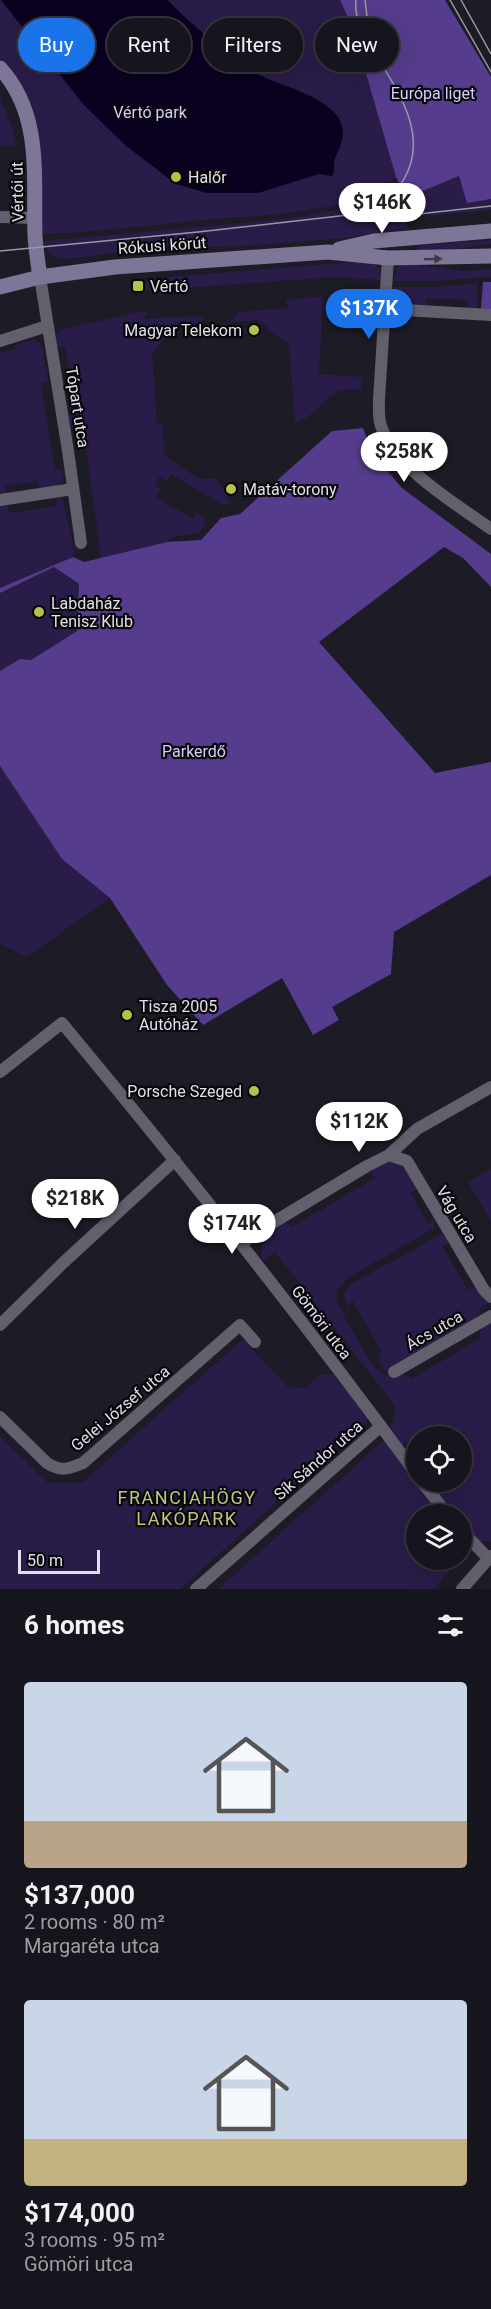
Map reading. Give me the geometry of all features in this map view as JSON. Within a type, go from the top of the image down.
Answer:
[{"type":"main road","name":"Vértói út","points":[[2,74],[26,112],[32,134],[40,277]]},
{"type":"main road","name":"Rókusi körút","points":[[0,286],[40,277],[115,267],[328,252],[374,241],[491,231]]},
{"type":"main road","points":[[388,258],[391,249],[398,241],[407,237]]},
{"type":"main road","points":[[374,241],[386,251],[388,258]]},
{"type":"main road","name":"Rókusi körút","points":[[328,252],[388,258],[491,256]]},
{"type":"street","points":[[0,217],[35,218]]},
{"type":"street","points":[[388,258],[379,399],[382,429],[396,453],[421,478],[491,529]]},
{"type":"street","name":"Tópart utca","points":[[40,277],[81,543]]},
{"type":"street","points":[[386,309],[491,315]]},
{"type":"street","points":[[0,341],[48,326]]},
{"type":"street","points":[[0,500],[74,489]]},
{"type":"street","name":"Gömöri utca","points":[[0,1072],[62,1023],[242,1244],[406,1460]]},
{"type":"street","points":[[242,1244],[259,1231],[389,1155],[417,1129],[491,1087]]},
{"type":"street","name":"Vág utca","points":[[389,1155],[407,1161],[484,1290],[491,1297]]},
{"type":"street","points":[[0,1325],[64,1262],[175,1160]]},
{"type":"street","name":"Ács utca","points":[[394,1372],[491,1316]]},
{"type":"street","name":"Gelei József utca","points":[[0,1417],[47,1463],[55,1468],[66,1470],[83,1463],[240,1325],[255,1342]]},
{"type":"street","name":"Sík Sándor utca","points":[[196,1589],[381,1426]]},
{"type":"street","points":[[430,1492],[439,1504]]},
{"type":"street","points":[[462,1589],[490,1557],[472,1540]]},
{"type":"green space","name":"Vértó park","points":[[0,0],[340,0],[348,18],[315,18],[315,72],[365,72],[396,177],[373,194],[347,204],[251,217],[41,234],[41,164],[34,119],[27,97],[16,77],[0,58]]},
{"type":"green space","name":"Európa liget","points":[[340,0],[445,0],[491,77],[491,199],[467,203],[459,176],[406,198],[396,177],[365,72],[399,72],[399,18],[348,18]]},
{"type":"green space","points":[[0,99],[12,125],[16,146],[0,146]]},
{"type":"green space","points":[[460,176],[467,202],[491,199],[491,210],[414,217],[406,198]]},
{"type":"green space","points":[[393,188],[397,191],[408,228],[347,238],[245,246],[155,248],[65,259],[51,254],[42,241],[285,219],[365,205]]},
{"type":"green space","points":[[491,240],[491,244],[436,252],[417,252],[418,245]]},
{"type":"green space","points":[[342,263],[374,264],[381,272],[382,280],[334,277],[145,291],[142,282],[168,277]]},
{"type":"green space","points":[[407,264],[468,271],[491,269],[491,277],[393,281],[398,267]]},
{"type":"green space","points":[[483,282],[491,282],[491,309],[481,309]]},
{"type":"green space","points":[[478,283],[477,309],[468,308],[468,300],[427,298],[426,306],[404,303],[396,298],[393,287],[435,287]]},
{"type":"green space","points":[[323,296],[319,374],[362,377],[361,389],[337,392],[313,413],[295,423],[289,344],[257,320],[230,322],[239,312],[289,308],[285,300]]},
{"type":"green space","points":[[149,310],[144,319],[194,316],[203,318],[203,324],[174,326],[152,354],[157,423],[162,423],[165,456],[199,479],[216,478],[231,503],[223,505],[171,474],[167,481],[159,477],[155,485],[161,489],[156,497],[193,519],[197,512],[205,520],[204,527],[199,533],[171,537],[167,542],[101,558],[83,424],[70,426],[68,415],[77,414],[65,346],[57,347],[56,337],[62,329]]},
{"type":"green space","points":[[34,339],[42,345],[48,381],[41,384],[55,470],[62,470],[63,480],[58,486],[39,489],[37,481],[5,486],[6,494],[0,495],[0,353],[15,349],[15,345]]},
{"type":"green space","name":"Parkerdő","points":[[363,428],[373,454],[402,488],[491,554],[491,587],[463,558],[444,547],[319,642],[435,773],[491,762],[491,875],[394,932],[391,974],[332,1007],[339,1020],[313,1035],[282,978],[203,1025],[167,985],[110,898],[62,859],[0,766],[0,671],[20,659],[31,660],[77,631],[79,584],[54,567],[0,593],[0,588],[73,557],[84,562],[167,542],[201,540],[221,518],[240,514],[332,431]]},
{"type":"green space","points":[[399,433],[418,435],[434,443],[435,464],[418,459],[407,451],[396,438]]},
{"type":"green space","points":[[56,497],[62,497],[74,549],[73,557],[0,588],[0,505],[7,504],[9,513],[57,506]]},
{"type":"green space","name":"Labdaház Tenisz Klub","points":[[54,567],[79,584],[77,631],[31,660],[20,659],[0,671],[0,593]]},
{"type":"green space","points":[[0,766],[62,859],[110,898],[27,957],[0,944]]},
{"type":"green space","points":[[388,1161],[404,1167],[417,1189],[410,1193],[428,1223],[434,1219],[434,1228],[346,1279],[337,1291],[336,1299],[364,1351],[377,1369],[386,1376],[404,1374],[412,1379],[479,1339],[481,1326],[491,1322],[491,1541],[478,1541],[472,1534],[472,1504],[447,1504],[438,1492],[472,1492],[472,1426],[406,1426],[406,1442],[402,1445],[390,1429],[396,1407],[275,1252],[262,1261],[262,1245],[278,1222],[286,1222],[292,1227],[375,1178],[370,1171]]},
{"type":"green space","points":[[491,1169],[491,1221],[468,1182]]},
{"type":"green space","points":[[442,1234],[449,1243],[442,1246],[468,1290],[474,1287],[490,1302],[479,1310],[476,1318],[387,1371],[379,1363],[381,1350],[352,1300],[347,1308],[344,1294],[351,1284]]},
{"type":"green space","points":[[243,1339],[288,1387],[306,1388],[321,1374],[334,1375],[368,1419],[180,1589],[0,1589],[0,1436],[48,1483],[83,1482]]},
{"type":"green space","points":[[384,1440],[406,1468],[406,1492],[425,1492],[434,1504],[406,1504],[406,1570],[450,1570],[435,1589],[218,1589]]},
{"type":"shaded area","points":[[1,0],[168,0],[186,18],[107,18],[107,72],[191,72],[191,22],[203,33],[203,72],[255,72],[307,95],[332,110],[340,120],[343,132],[333,174],[332,176],[319,174],[258,193],[207,193],[176,184],[125,145],[83,104],[58,72],[95,72],[95,18],[18,18],[18,22]]},
{"type":"tram line","points":[[0,251],[357,214],[384,201],[400,185],[411,162],[413,144],[411,127],[399,94],[362,31],[356,13],[356,0]]},
{"type":"tram line","points":[[365,0],[367,18]]},
{"type":"tram line","points":[[450,0],[491,72]]},
{"type":"tram line","points":[[461,0],[491,54]]},
{"type":"tram line","points":[[355,221],[491,206]]},
{"type":"place","name":"Halőr","points":[[176,177]]},
{"type":"place","name":"Vértó","points":[[138,286]]},
{"type":"place","name":"Magyar Telekom","points":[[254,330]]},
{"type":"place","name":"Matáv-torony","points":[[231,489]]},
{"type":"place","name":"Labdaház Tenisz Klub","points":[[39,612]]},
{"type":"place","name":"Tisza 2005 Autóház","points":[[127,1015]]},
{"type":"place","name":"Porsche Szeged","points":[[254,1091]]},
{"type":"district","name":"FRANCIAHÖGY LAKÓPARK","points":[[187,1508]]}]
